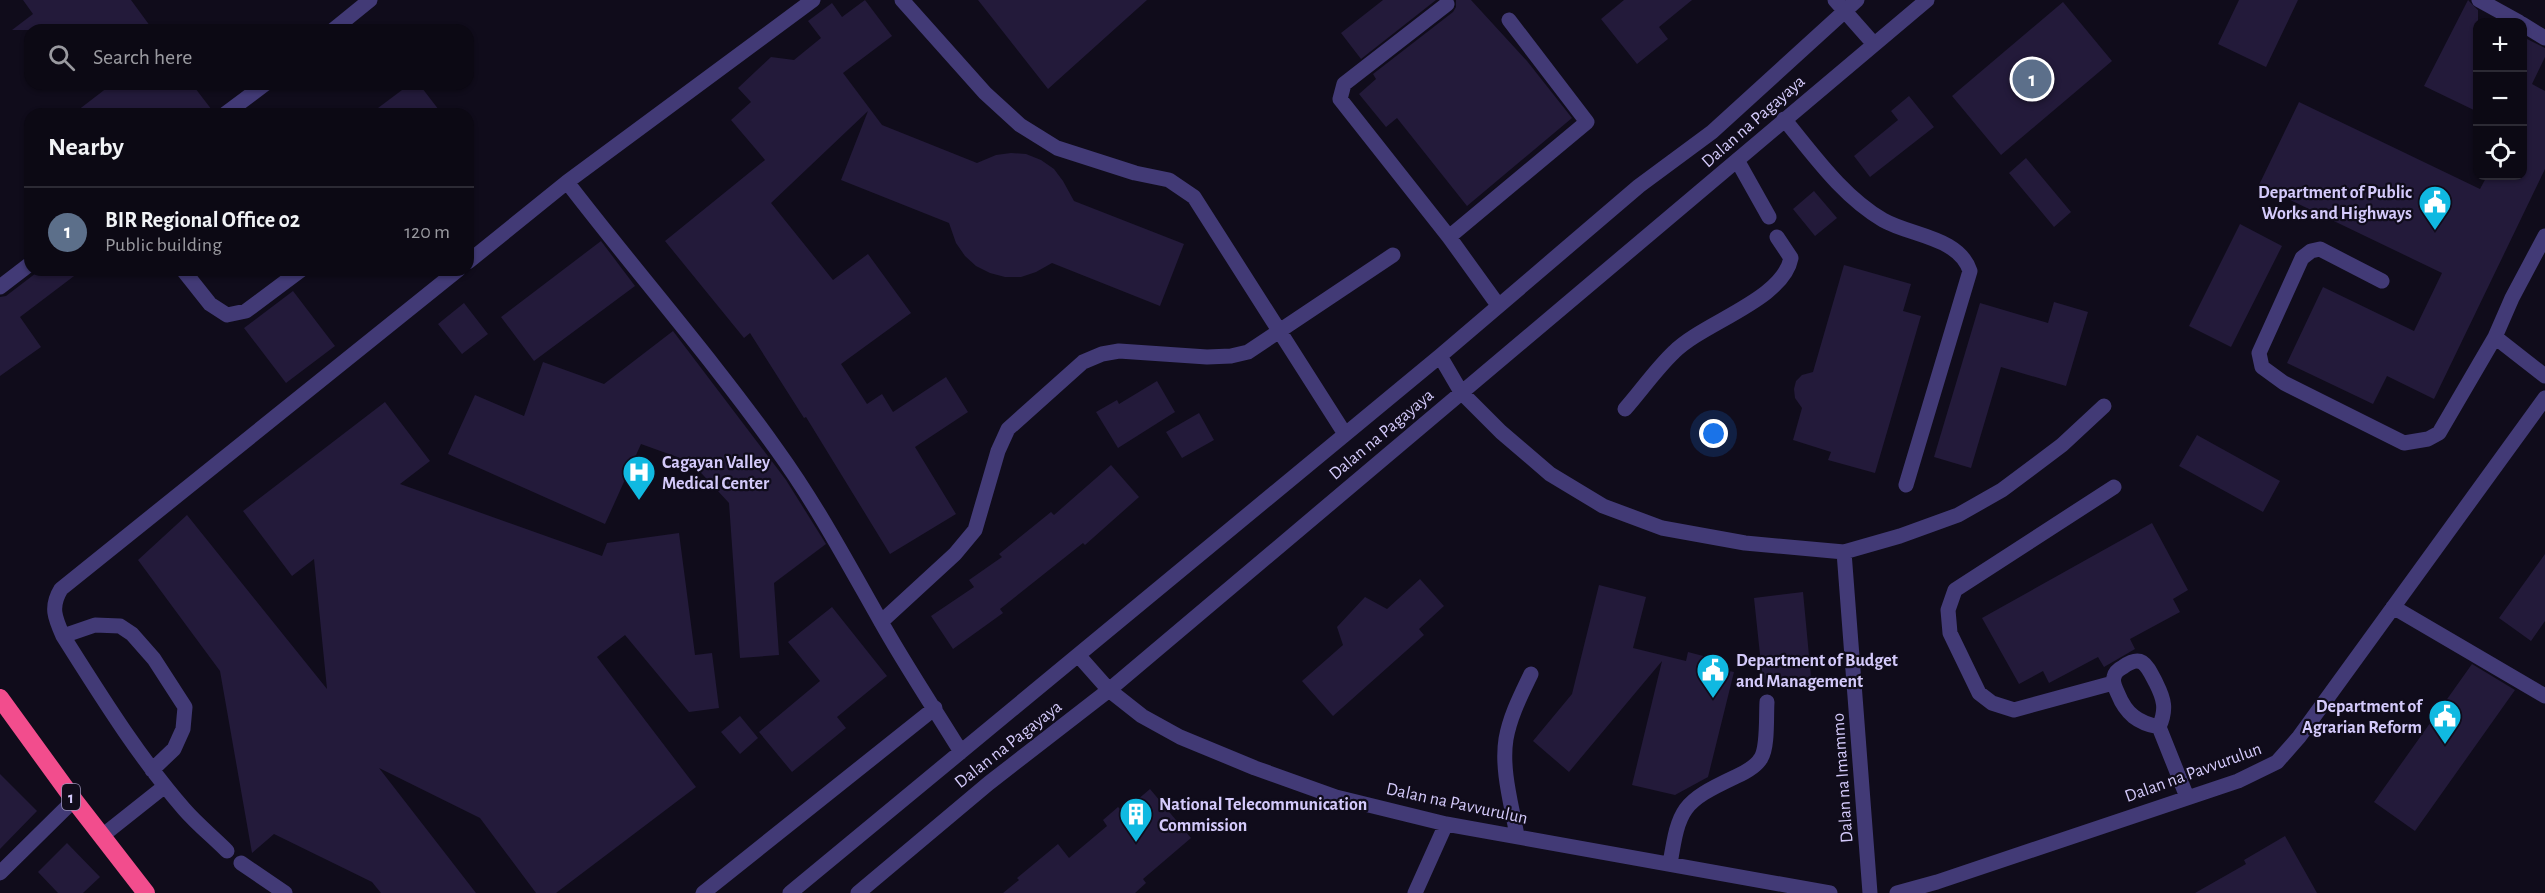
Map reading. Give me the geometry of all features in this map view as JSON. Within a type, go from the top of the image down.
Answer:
[{"type":"highway","name":"1","points":[[0,698],[74,800],[146,893]]},
{"type":"street","points":[[340,24],[370,0]]},
{"type":"street","points":[[474,257],[567,182],[813,0]]},
{"type":"street","points":[[902,0],[985,93],[1020,125],[1057,148],[1135,173],[1168,180],[1194,198],[1345,434]]},
{"type":"street","name":"Dalan na Pagayaya","points":[[790,893],[1440,356],[1639,186],[1712,132],[1840,5],[1857,0]]},
{"type":"street","name":"Dalan na Pagayaya","points":[[858,893],[989,783],[1108,690],[1873,43],[1927,0]]},
{"type":"street","points":[[2479,0],[2512,18]]},
{"type":"street","points":[[1447,4],[1344,84],[1340,99],[1449,237],[1498,305]]},
{"type":"street","points":[[1840,5],[1873,43]]},
{"type":"street","points":[[1449,237],[1587,122],[1509,20]]},
{"type":"street","points":[[2527,27],[2545,38]]},
{"type":"street","points":[[233,108],[257,90]]},
{"type":"street","points":[[1784,119],[1832,177],[1866,207],[1883,220],[1945,244],[1962,255],[1971,271],[1906,484]]},
{"type":"street","points":[[1737,160],[1769,217]]},
{"type":"street","points":[[567,182],[616,246],[720,372],[778,450],[832,533],[881,622],[961,752]]},
{"type":"street","points":[[2382,281],[2320,249],[2311,250],[2302,258],[2259,353],[2262,367],[2284,383],[2404,443],[2415,442],[2439,433],[2495,337],[2512,298],[2545,236]]},
{"type":"street","points":[[1625,409],[1674,351],[1711,324],[1768,292],[1781,281],[1791,258],[1778,237]]},
{"type":"street","points":[[881,622],[955,554],[975,530],[998,451],[1008,429],[1083,362],[1102,354],[1119,351],[1207,357],[1231,356],[1248,352],[1393,255]]},
{"type":"street","points":[[0,288],[24,269]]},
{"type":"street","points":[[188,276],[210,304],[227,315],[246,311],[293,276]]},
{"type":"street","points":[[227,851],[186,812],[152,770],[105,703],[63,636],[53,612],[55,600],[61,589],[451,276]]},
{"type":"street","points":[[2495,337],[2545,375]]},
{"type":"street","points":[[1440,356],[1461,392],[1501,432],[1550,474],[1603,506],[1662,528],[1744,543],[1844,552],[1900,536],[1958,515],[2002,490],[2062,445],[2104,406]]},
{"type":"street","name":"Dalan na Pavvurulun","points":[[1897,893],[1948,879],[2238,781],[2277,762],[2299,737],[2545,398]]},
{"type":"street","points":[[2113,683],[2014,710],[1992,703],[1979,693],[1950,633],[1948,610],[1956,590],[2114,487]]},
{"type":"street","name":"Dalan na Imammo","points":[[1844,552],[1870,893]]},
{"type":"street","points":[[2393,608],[2545,696]]},
{"type":"street","points":[[63,636],[95,626],[120,626],[132,634],[154,659],[184,707],[183,729],[174,749],[152,770]]},
{"type":"street","name":"Dalan na Pavvurulun","points":[[1078,655],[1108,690],[1142,716],[1180,737],[1255,768],[1336,797],[1446,824],[1830,893]]},
{"type":"street","points":[[2159,726],[2140,721],[2124,709],[2113,683],[2116,671],[2130,662],[2141,661],[2147,665],[2164,700],[2165,711],[2159,726],[2187,797]]},
{"type":"street","points":[[1517,836],[1506,771],[1506,740],[1513,712],[1531,674]]},
{"type":"street","points":[[1670,864],[1676,825],[1689,804],[1711,788],[1749,769],[1761,758],[1764,749],[1767,702]]},
{"type":"street","points":[[703,893],[935,708]]},
{"type":"street","points":[[102,836],[165,786]]},
{"type":"street","points":[[0,873],[74,800]]},
{"type":"street","points":[[1415,893],[1446,824]]},
{"type":"street","points":[[242,863],[285,893]]},
{"type":"building","points":[[23,0],[131,0],[149,24],[24,24],[24,30],[12,30],[33,14]]},
{"type":"building","points":[[865,0],[892,36],[843,73],[882,125],[977,163],[996,155],[1026,154],[1054,169],[1074,201],[1184,244],[1160,306],[1052,263],[1021,277],[1005,277],[990,273],[976,266],[965,256],[956,243],[949,223],[841,180],[868,111],[771,203],[833,280],[868,254],[911,313],[841,364],[867,404],[882,394],[893,412],[946,377],[968,412],[915,447],[956,514],[890,554],[806,417],[804,418],[750,333],[744,338],[665,241],[765,160],[731,120],[751,102],[738,88],[771,57],[794,60],[821,38],[808,21],[832,3],[842,17]]},
{"type":"building","points":[[978,0],[1147,0],[1048,89]]},
{"type":"building","points":[[1383,0],[1436,0],[1361,59],[1341,33]]},
{"type":"building","points":[[1456,0],[1471,0],[1527,61],[1572,118],[1467,206],[1397,118],[1386,127],[1359,94],[1376,79],[1373,74],[1453,12]]},
{"type":"building","points":[[1624,0],[1692,0],[1659,27],[1668,39],[1637,64],[1601,19]]},
{"type":"building","points":[[2239,0],[2298,0],[2266,67],[2218,44]]},
{"type":"building","points":[[2468,0],[2478,10],[2478,18],[2473,18],[2473,110],[2424,86]]},
{"type":"building","points":[[2063,2],[2112,61],[2001,155],[1952,96]]},
{"type":"building","name":"Department of Public Works and Highways","points":[[2527,39],[2545,48],[2545,57],[2532,84],[2545,91],[2545,169],[2434,399],[2387,376],[2373,404],[2287,363],[2323,287],[2414,331],[2442,273],[2259,185],[2299,102],[2480,189],[2485,180],[2527,180]]},
{"type":"building","points":[[104,90],[197,90],[210,108],[81,108]]},
{"type":"building","points":[[402,90],[424,90],[437,108],[378,108]]},
{"type":"building","points":[[1909,96],[1934,127],[1870,177],[1854,156],[1898,120],[1891,111]]},
{"type":"building","points":[[2026,158],[2071,212],[2054,227],[2009,173]]},
{"type":"building","points":[[1814,191],[1837,218],[1815,236],[1793,209]]},
{"type":"building","points":[[2240,224],[2282,246],[2231,347],[2189,326]]},
{"type":"building","points":[[601,241],[635,286],[534,361],[501,317]]},
{"type":"building","points":[[1844,265],[1911,284],[1903,311],[1921,316],[1875,473],[1828,460],[1831,452],[1793,440],[1802,408],[1795,398],[1796,381],[1802,375],[1813,372]]},
{"type":"building","points":[[32,276],[74,276],[20,317],[41,347],[0,376],[0,297],[6,296]]},
{"type":"building","points":[[293,291],[335,346],[286,383],[244,328]]},
{"type":"building","points":[[2054,302],[2088,312],[2066,386],[2001,367],[1971,468],[1934,457],[1980,303],[2048,323]]},
{"type":"building","points":[[464,303],[488,334],[462,354],[438,324]]},
{"type":"building","points":[[673,331],[786,480],[826,544],[774,583],[779,655],[740,658],[729,503],[691,462],[641,444],[605,524],[448,454],[475,395],[524,416],[543,362],[604,384]]},
{"type":"building","points":[[1157,381],[1175,412],[1118,448],[1096,412],[1117,400],[1119,404]]},
{"type":"building","points":[[385,402],[430,461],[400,484],[602,556],[607,543],[679,533],[695,655],[712,653],[719,708],[689,712],[625,635],[597,657],[696,787],[556,893],[536,893],[480,818],[379,768],[476,893],[381,893],[372,882],[274,834],[252,853],[220,671],[138,560],[187,515],[327,689],[314,559],[292,576],[243,511]]},
{"type":"building","points":[[1199,413],[1214,440],[1182,458],[1166,432]]},
{"type":"building","points":[[2197,435],[2280,481],[2263,512],[2179,466]]},
{"type":"building","points":[[1111,465],[1139,497],[1085,545],[1083,543],[1000,609],[1003,613],[953,649],[931,616],[974,587],[969,580],[1002,557],[999,554],[1051,512],[1054,515]]},
{"type":"building","points":[[2152,523],[2188,590],[2173,599],[2180,612],[2130,639],[2135,649],[2104,667],[2098,657],[2049,683],[2043,671],[2019,684],[1982,618]]},
{"type":"building","points":[[2545,554],[2545,621],[2531,641],[2499,618]]},
{"type":"building","points":[[1420,579],[1444,606],[1419,629],[1424,635],[1333,716],[1302,681],[1343,645],[1337,627],[1365,597],[1387,609]]},
{"type":"building","points":[[1599,585],[1646,597],[1633,648],[1686,661],[1688,652],[1711,658],[1709,667],[1734,672],[1708,777],[1675,795],[1632,785],[1662,661],[1569,772],[1533,741],[1572,694]]},
{"type":"building","points":[[1803,592],[1811,677],[1763,683],[1754,598]]},
{"type":"building","points":[[832,607],[887,676],[837,717],[846,728],[792,772],[759,732],[820,681],[788,642]]},
{"type":"building","name":"Department of Agrarian Reform","points":[[2472,664],[2515,690],[2415,831],[2374,802]]},
{"type":"building","points":[[740,716],[758,738],[740,754],[721,732]]},
{"type":"building","points":[[0,774],[37,811],[0,849]]},
{"type":"building","name":"National Telecommunication Commission","points":[[1150,789],[1191,838],[1143,879],[1146,883],[1135,893],[1003,893],[1019,880],[1017,878],[1058,844],[1069,858],[1107,826],[1103,820],[1118,807],[1123,812]]},
{"type":"building","points":[[2285,836],[2317,893],[2195,893],[2246,864],[2244,860]]},
{"type":"building","points":[[67,843],[100,877],[83,893],[58,893],[38,872]]},
{"type":"place","name":"BIR Regional Office 02","points":[[2032,79]]},
{"type":"place","name":"Department of Public Works and Highways","points":[[2435,231]]},
{"type":"place","name":"Cagayan Valley Medical Center","points":[[639,501]]},
{"type":"place","name":"Department of Budget and Management","points":[[1713,699]]},
{"type":"place","name":"Department of Agrarian Reform","points":[[2445,745]]},
{"type":"place","name":"National Telecommunication Commission","points":[[1136,843]]}]
